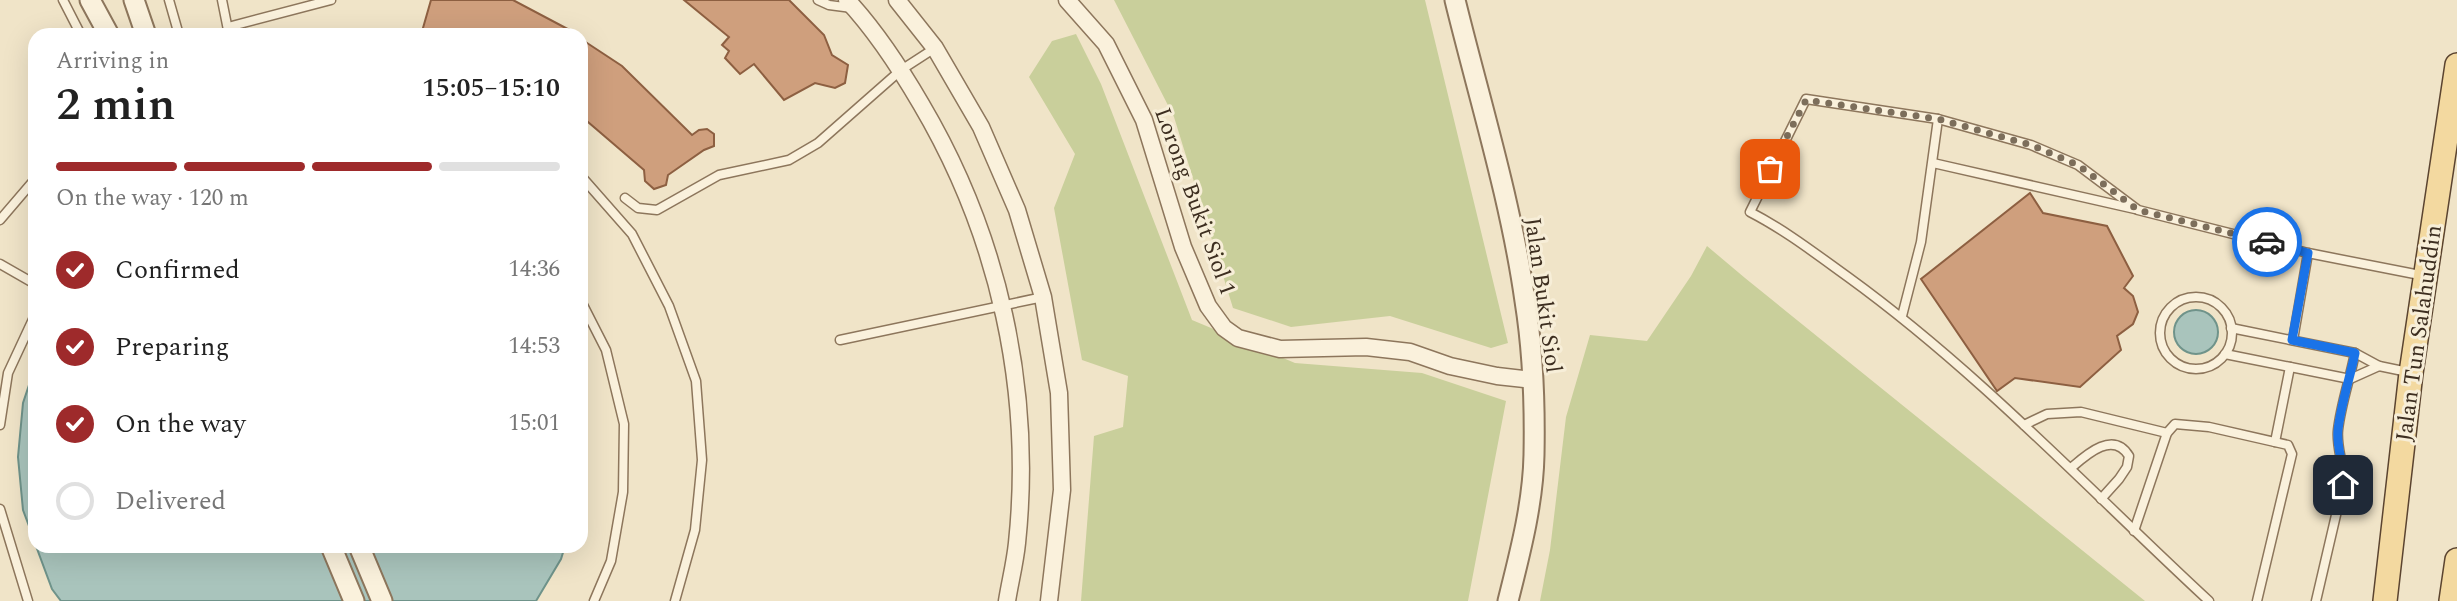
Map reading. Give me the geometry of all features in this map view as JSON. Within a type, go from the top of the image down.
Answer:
[{"type":"main road","name":"Jalan Tun Salahuddin","points":[[2385,601],[2411,373],[2457,65]]},
{"type":"main road","points":[[2451,601],[2457,560]]},
{"type":"street","points":[[90,0],[104,28]]},
{"type":"street","points":[[134,0],[144,28]]},
{"type":"street","points":[[897,0],[935,48],[987,138],[1017,210],[1043,297],[1059,393],[1062,490],[1049,601]]},
{"type":"street","name":"Lorong Bukit Siol 1","points":[[1068,0],[1107,44],[1144,120],[1183,247],[1208,306],[1224,328],[1238,338],[1280,349],[1366,347],[1410,352],[1450,366],[1533,380]]},
{"type":"street","name":"Jalan Bukit Siol","points":[[1455,0],[1510,223],[1525,300],[1533,380],[1534,457],[1524,538],[1508,601]]},
{"type":"street","points":[[851,4],[901,70],[945,144],[979,223],[1003,306],[1017,385],[1021,464],[1017,544],[1007,601]]},
{"type":"street","points":[[334,553],[354,601]]},
{"type":"street","points":[[362,553],[382,601]]},
{"type":"lane","points":[[63,0],[77,28]]},
{"type":"lane","points":[[169,0],[178,28]]},
{"type":"lane","points":[[222,0],[227,28]]},
{"type":"lane","points":[[238,28],[331,0]]},
{"type":"lane","points":[[818,0],[830,5],[851,4]]},
{"type":"lane","points":[[625,198],[638,208],[657,210],[719,175],[789,160],[818,144],[901,70],[935,48]]},
{"type":"lane","points":[[2138,210],[2078,165],[2031,145],[1938,119],[1806,100],[1750,212],[1779,227],[1902,316],[2071,468],[2209,601]]},
{"type":"lane","points":[[1902,316],[1921,242],[1938,119]]},
{"type":"lane","points":[[1933,163],[2138,210],[2308,253],[2425,276]]},
{"type":"lane","points":[[588,184],[632,234],[669,306],[696,381],[702,460],[695,530],[675,601]]},
{"type":"lane","points":[[0,220],[28,187]]},
{"type":"lane","points":[[2292,340],[2308,253]]},
{"type":"lane","points":[[0,264],[28,280]]},
{"type":"lane","points":[[840,340],[1043,297]]},
{"type":"lane","points":[[2189,298],[2212,301],[2228,317],[2231,328],[2232,337],[2225,354],[2207,368],[2183,367],[2165,353],[2160,330],[2163,319],[2178,302],[2189,298]]},
{"type":"lane","points":[[588,315],[606,350],[624,424],[621,504],[611,561],[594,601]]},
{"type":"lane","points":[[2231,328],[2355,353],[2379,366],[2411,373]]},
{"type":"lane","points":[[0,425],[8,373],[28,331]]},
{"type":"lane","points":[[2316,601],[2343,485],[2344,472],[2338,428],[2355,353]]},
{"type":"lane","points":[[2225,354],[2350,379],[2379,366]]},
{"type":"lane","points":[[2275,442],[2290,367]]},
{"type":"lane","points":[[2024,425],[2047,414],[2081,412],[2167,433]]},
{"type":"lane","points":[[2134,531],[2167,433],[2175,424],[2183,423],[2288,445],[2291,454],[2257,601]]},
{"type":"lane","points":[[2071,468],[2101,446],[2119,446],[2126,451],[2129,456],[2127,467],[2101,499]]},
{"type":"lane","points":[[0,509],[28,601]]},
{"type":"green space","points":[[1114,0],[1425,0],[1508,343],[1491,348],[1390,316],[1291,327],[1233,308],[1174,117]]},
{"type":"green space","points":[[1076,34],[1101,84],[1192,320],[1295,363],[1422,373],[1506,401],[1468,601],[1081,601],[1094,436],[1123,427],[1128,376],[1082,360],[1054,208],[1075,154],[1029,77],[1052,41]]},
{"type":"green space","points":[[1707,246],[2145,601],[1540,601],[1550,550],[1566,417],[1590,335],[1647,341],[1691,276]]},
{"type":"water","points":[[2196,310],[2212,316],[2218,332],[2212,348],[2196,354],[2180,348],[2174,332],[2180,316]]},
{"type":"water","points":[[28,388],[28,523],[23,510],[18,457],[23,403]]},
{"type":"water","points":[[39,553],[563,553],[536,601],[61,601],[52,589]]},
{"type":"building","points":[[431,0],[513,0],[566,28],[423,28]]},
{"type":"building","points":[[684,0],[789,0],[824,35],[832,55],[848,65],[845,83],[835,88],[815,83],[784,100],[754,64],[740,74],[725,58],[729,51],[722,45],[729,37]]},
{"type":"building","points":[[588,44],[622,66],[692,135],[707,129],[714,134],[714,146],[668,175],[666,185],[654,189],[645,181],[644,170],[588,122]]},
{"type":"building","points":[[2030,193],[2043,213],[2107,226],[2133,276],[2124,288],[2133,296],[2138,312],[2133,324],[2117,336],[2121,350],[2080,387],[2015,378],[1997,391],[1921,279]]},
{"type":"way so far","points":[[1770,169],[1806,100],[1859,107],[1938,119],[2031,145],[2078,165],[2138,210],[2267,242]]},
{"type":"route","points":[[2267,242],[2308,253],[2292,340],[2355,353],[2338,428],[2337,439],[2344,472],[2343,485]]}]
